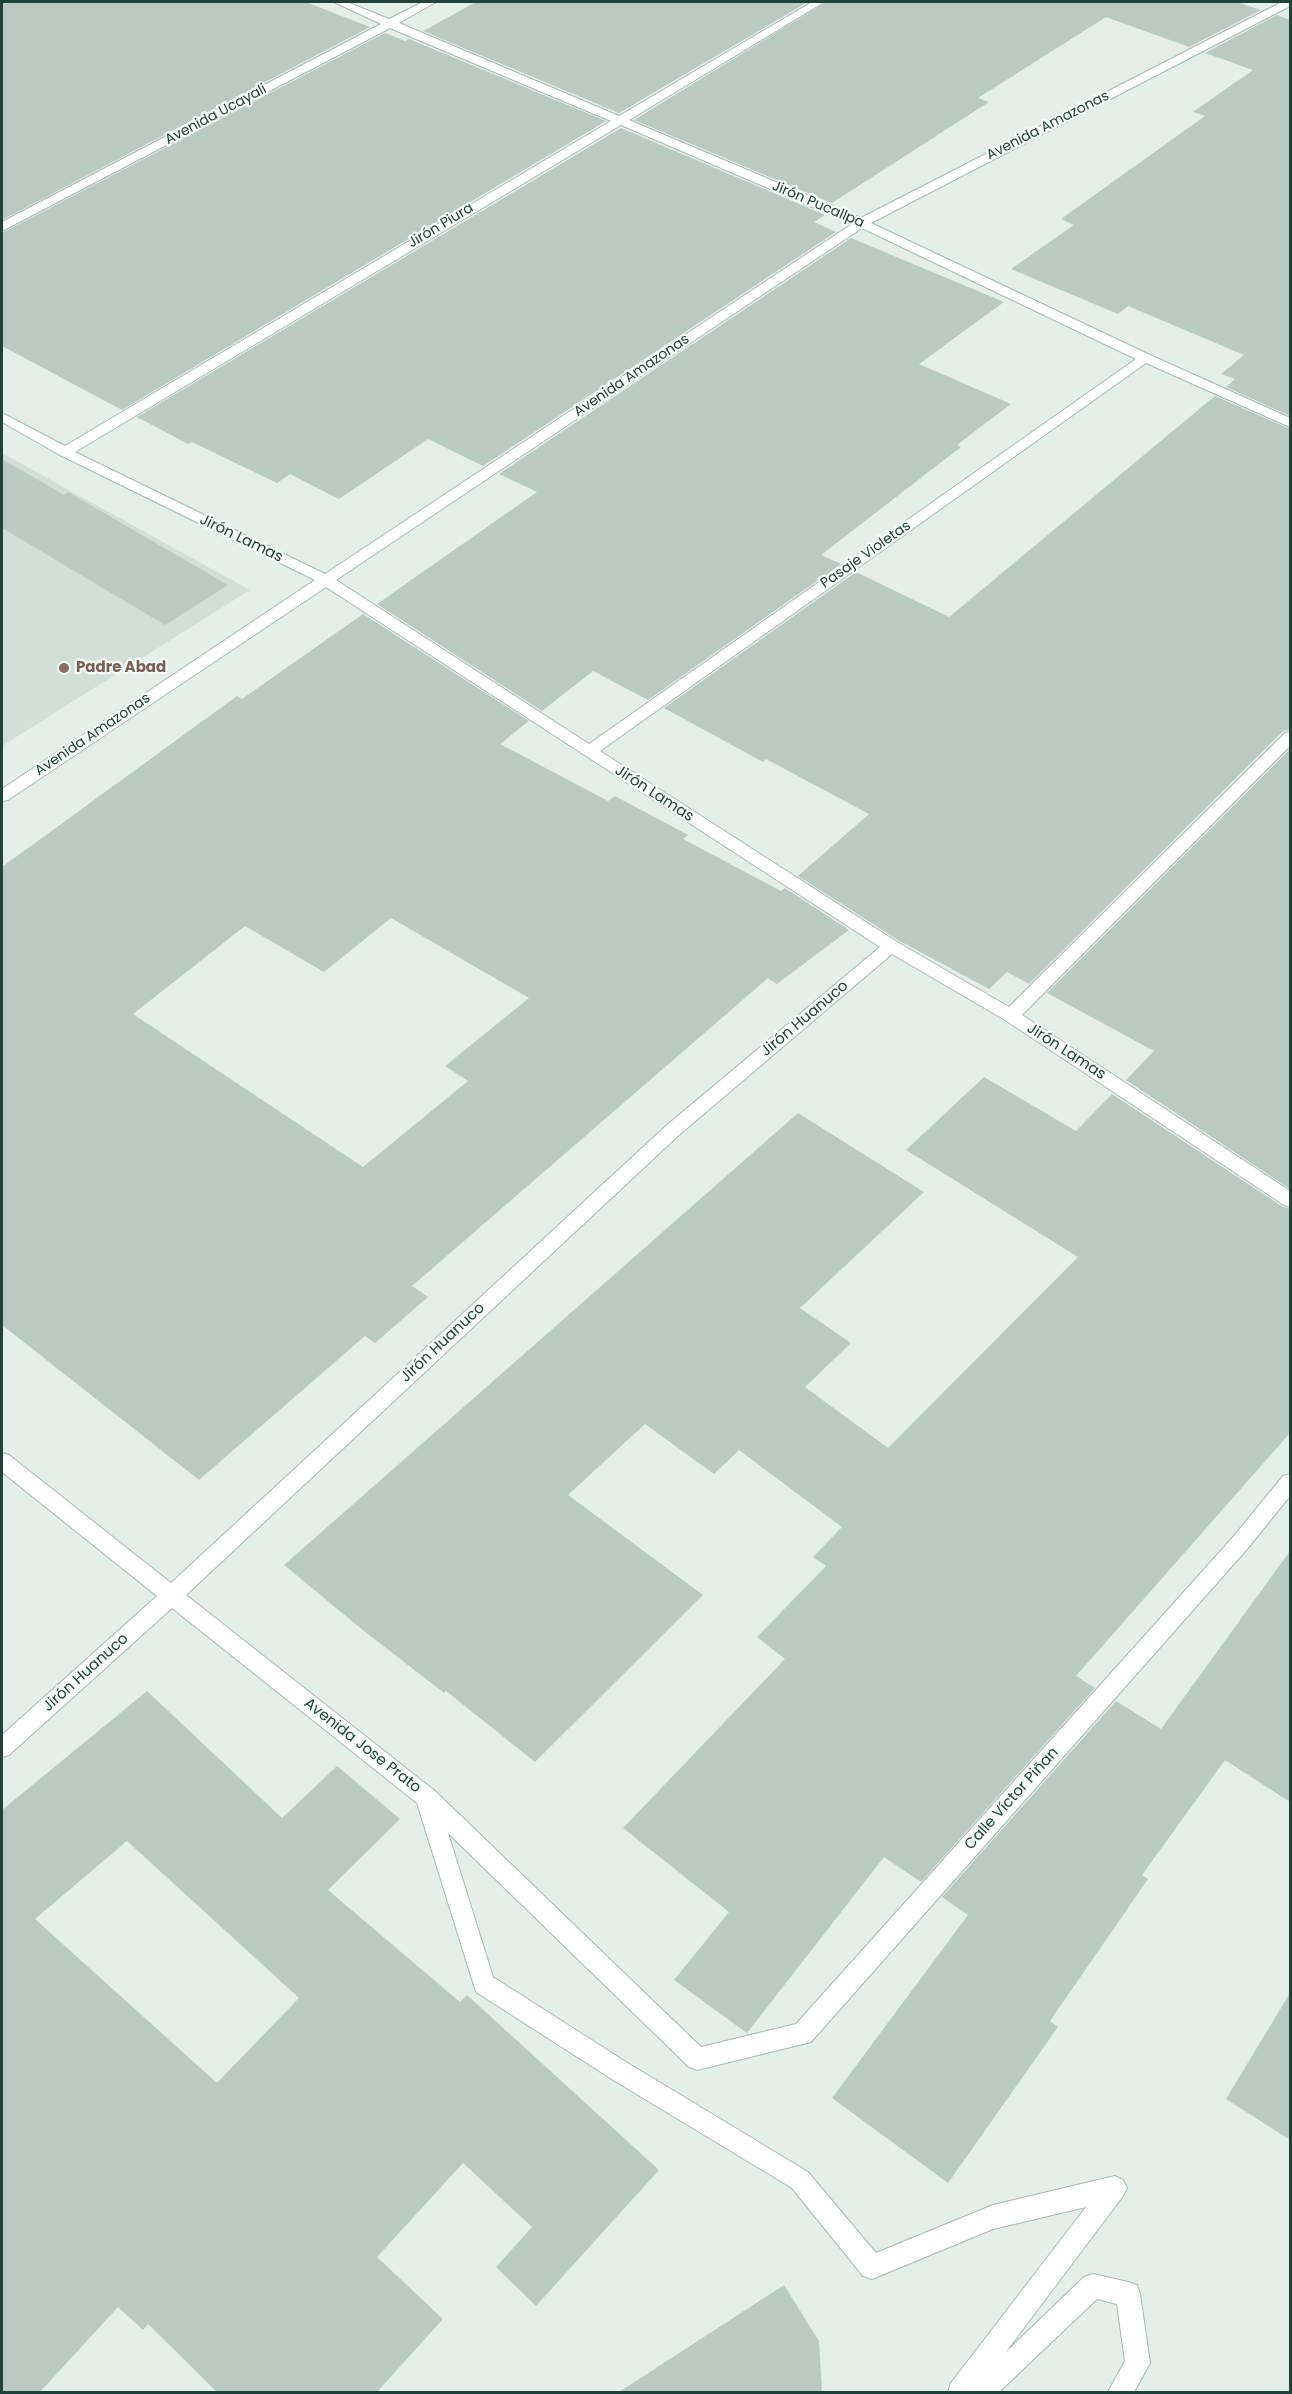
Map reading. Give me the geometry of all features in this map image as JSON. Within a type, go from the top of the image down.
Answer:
[{"type":"street","name":"Jirón Pucallpa","points":[[339,2],[861,223],[1145,358],[1290,422]]},
{"type":"street","name":"Avenida Ucayali","points":[[2,228],[431,2]]},
{"type":"street","name":"Jirón Piura","points":[[65,452],[819,2]]},
{"type":"street","name":"Avenida Amazonas","points":[[2,796],[861,223],[1290,2]]},
{"type":"street","name":"Pasaje Violetas","points":[[588,752],[1145,358]]},
{"type":"street","name":"Jirón Lamas","points":[[2,417],[65,452],[326,580],[588,752],[891,946],[1011,1016],[1290,1200]]},
{"type":"street","points":[[1011,1016],[1290,737]]},
{"type":"street","name":"Jirón Huanuco","points":[[2,1748],[171,1596],[673,1130],[891,946]]},
{"type":"street","name":"Avenida Jose Prato","points":[[2,1461],[427,1798],[697,2059]]},
{"type":"street","name":"Calle Víctor Piñan","points":[[697,2059],[803,2034],[1233,1551],[1290,1482]]},
{"type":"street","points":[[427,1798],[484,1984],[618,2070],[800,2180],[872,2267],[993,2217],[1114,2188],[960,2392]]},
{"type":"street","points":[[982,2392],[1094,2286],[1128,2294],[1138,2363],[1120,2392]]},
{"type":"shaded area","name":"Padre Abad","points":[[2,453],[250,590],[2,746]]},
{"type":"building","points":[[2,2],[306,2],[370,27],[2,220]]},
{"type":"building","points":[[476,2],[808,2],[619,113],[423,31]]},
{"type":"building","points":[[826,2],[1237,2],[1261,10],[1189,47],[1106,17],[978,98],[989,102],[832,203],[634,120]]},
{"type":"building","points":[[1277,15],[1290,20],[1290,416],[1226,387],[1235,379],[1221,374],[1244,355],[1128,306],[1118,314],[1011,269],[1074,225],[1061,219],[1205,116],[1193,112],[1253,70],[1205,53]]},
{"type":"building","points":[[385,33],[405,41],[409,39],[606,121],[122,410],[2,346],[2,233]]},
{"type":"building","points":[[621,128],[825,215],[814,222],[836,232],[483,466],[428,439],[339,499],[290,474],[277,483],[192,442],[188,444],[137,417]]},
{"type":"building","points":[[851,238],[1004,302],[919,364],[1011,404],[957,445],[961,447],[821,555],[841,564],[648,700],[593,671],[542,711],[377,604],[537,492],[499,474]]},
{"type":"building","points":[[1215,396],[1290,429],[1290,730],[1283,731],[1029,984],[1007,972],[989,989],[898,940],[798,876],[869,814],[766,759],[763,762],[664,708],[856,572],[949,617]]},
{"type":"building","points":[[2,459],[64,495],[68,492],[228,585],[165,625],[2,528]]},
{"type":"building","points":[[363,614],[529,721],[500,744],[608,801],[615,796],[688,835],[683,839],[781,891],[785,888],[849,930],[777,984],[768,978],[412,1286],[428,1297],[375,1343],[365,1336],[199,1480],[2,1325],[2,867],[237,696],[242,699]],"holes":[[[391,918],[529,998],[445,1066],[468,1081],[363,1167],[133,1014],[245,926],[324,972]]]},
{"type":"building","points":[[1290,749],[1290,1189],[1126,1080],[1154,1051],[1047,993]]},
{"type":"building","points":[[984,1077],[1076,1131],[1112,1094],[1283,1207],[1290,1209],[1290,1433],[1076,1676],[1095,1688],[921,1882],[884,1857],[747,2033],[674,1980],[729,1912],[623,1828],[785,1659],[757,1637],[826,1566],[813,1557],[842,1527],[739,1450],[714,1474],[645,1424],[568,1495],[703,1595],[535,1762],[446,1691],[444,1693],[364,1631],[284,1565],[798,1113],[924,1192],[800,1308],[851,1343],[805,1387],[888,1448],[1078,1257],[906,1150]]},
{"type":"building","points":[[1290,1551],[1290,1802],[1225,1760],[1142,1875],[1148,1879],[1050,2021],[1058,2027],[948,2183],[832,2098],[968,1915],[942,1897],[1116,1701],[1161,1729]]},
{"type":"building","points":[[147,1691],[282,1818],[337,1766],[400,1819],[328,1890],[460,2002],[467,1995],[659,2170],[536,2306],[496,2267],[532,2227],[463,2163],[377,2257],[443,2319],[377,2392],[217,2392],[148,2324],[143,2330],[118,2307],[40,2392],[2,2392],[2,1810]],"holes":[[[127,1841],[299,1998],[217,2083],[35,1919]]]},
{"type":"building","points":[[1290,1993],[1290,2140],[1226,2099]]},
{"type":"building","points":[[784,2285],[819,2341],[822,2392],[619,2392]]},
{"type":"place","name":"Padre Abad","points":[[64,668]]}]
